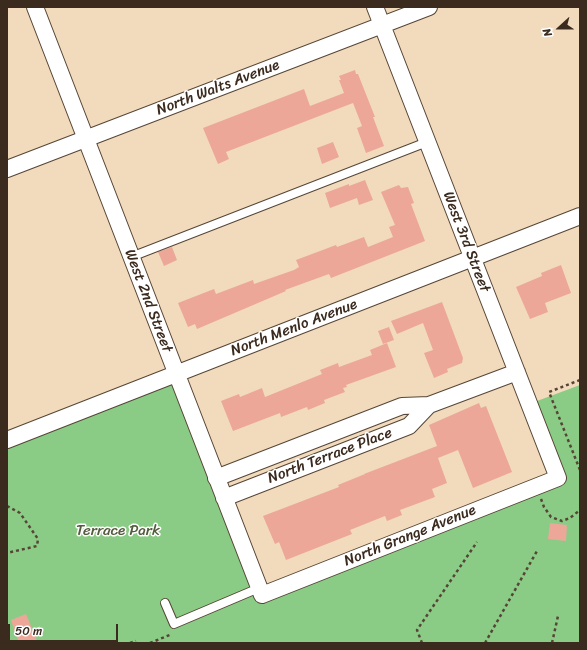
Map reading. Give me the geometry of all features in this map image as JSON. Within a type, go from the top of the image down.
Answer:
[{"type":"street","name":"West 2nd Street","points":[[35,7],[261,591]]},
{"type":"street","name":"West 3rd Street","points":[[375,7],[558,478]]},
{"type":"street","name":"North Walts Avenue","points":[[7,169],[429,7]]},
{"type":"street","name":"North Menlo Avenue","points":[[7,440],[580,216]]},
{"type":"street","name":"North Terrace Place","points":[[216,478],[402,406],[430,405],[517,372]]},
{"type":"street","name":"North Terrace Place","points":[[224,498],[409,426],[430,405]]},
{"type":"street","name":"North Grange Avenue","points":[[261,591],[558,478]]},
{"type":"lane","points":[[131,257],[427,142]]},
{"type":"lane","points":[[165,603],[174,624],[261,591]]},
{"type":"path","points":[[580,380],[549,392],[580,470]]},
{"type":"path","points":[[537,486],[544,507],[551,517],[562,521],[570,518],[580,510]]},
{"type":"path","points":[[7,506],[20,513],[38,539],[37,546],[7,553]]},
{"type":"path","points":[[422,643],[417,630],[477,542]]},
{"type":"path","points":[[485,643],[537,551]]},
{"type":"path","points":[[552,643],[558,616]]},
{"type":"path","points":[[130,643],[136,641],[134,643]]},
{"type":"green space","name":"Terrace Park","points":[[176,374],[262,594],[558,478],[529,404],[580,385],[580,643],[7,643],[7,440]]},
{"type":"building","points":[[355,70],[375,117],[373,117],[384,146],[366,153],[357,128],[362,126],[353,103],[226,152],[229,159],[218,164],[203,128],[304,89],[310,106],[344,93],[339,76]]},
{"type":"building","points":[[333,142],[339,157],[322,164],[317,148]]},
{"type":"building","points":[[365,180],[373,200],[359,205],[357,198],[330,208],[325,193]]},
{"type":"building","points":[[399,185],[401,188],[408,187],[414,203],[411,204],[425,241],[331,278],[329,274],[285,290],[286,291],[197,329],[195,324],[188,327],[178,303],[214,289],[216,294],[253,280],[254,284],[294,270],[299,267],[296,260],[336,245],[337,247],[364,237],[368,247],[393,237],[389,227],[395,225],[381,192]]},
{"type":"building","points":[[172,247],[177,260],[164,266],[158,252]]},
{"type":"building","points":[[561,265],[571,293],[545,303],[548,312],[530,319],[516,287],[542,276],[541,273]]},
{"type":"building","points":[[442,302],[463,358],[462,363],[447,369],[448,372],[434,378],[424,353],[433,350],[423,323],[397,334],[391,321]]},
{"type":"building","points":[[389,327],[394,340],[383,344],[378,331]]},
{"type":"building","points":[[387,343],[396,367],[346,385],[347,387],[343,388],[345,392],[324,400],[325,403],[308,410],[307,407],[281,417],[280,413],[233,431],[221,401],[239,394],[240,397],[262,388],[265,397],[322,374],[320,370],[338,363],[339,367],[372,355],[370,350]]},
{"type":"building","points":[[479,403],[481,408],[486,406],[512,472],[473,488],[458,450],[438,458],[447,483],[432,489],[435,497],[400,510],[402,515],[387,521],[385,516],[350,530],[352,534],[286,560],[279,542],[275,544],[263,516],[339,487],[338,485],[364,474],[437,446],[429,425]]},
{"type":"building","points":[[550,523],[567,525],[566,541],[548,539]]},
{"type":"building","points":[[26,614],[38,643],[19,643],[11,620]]}]
